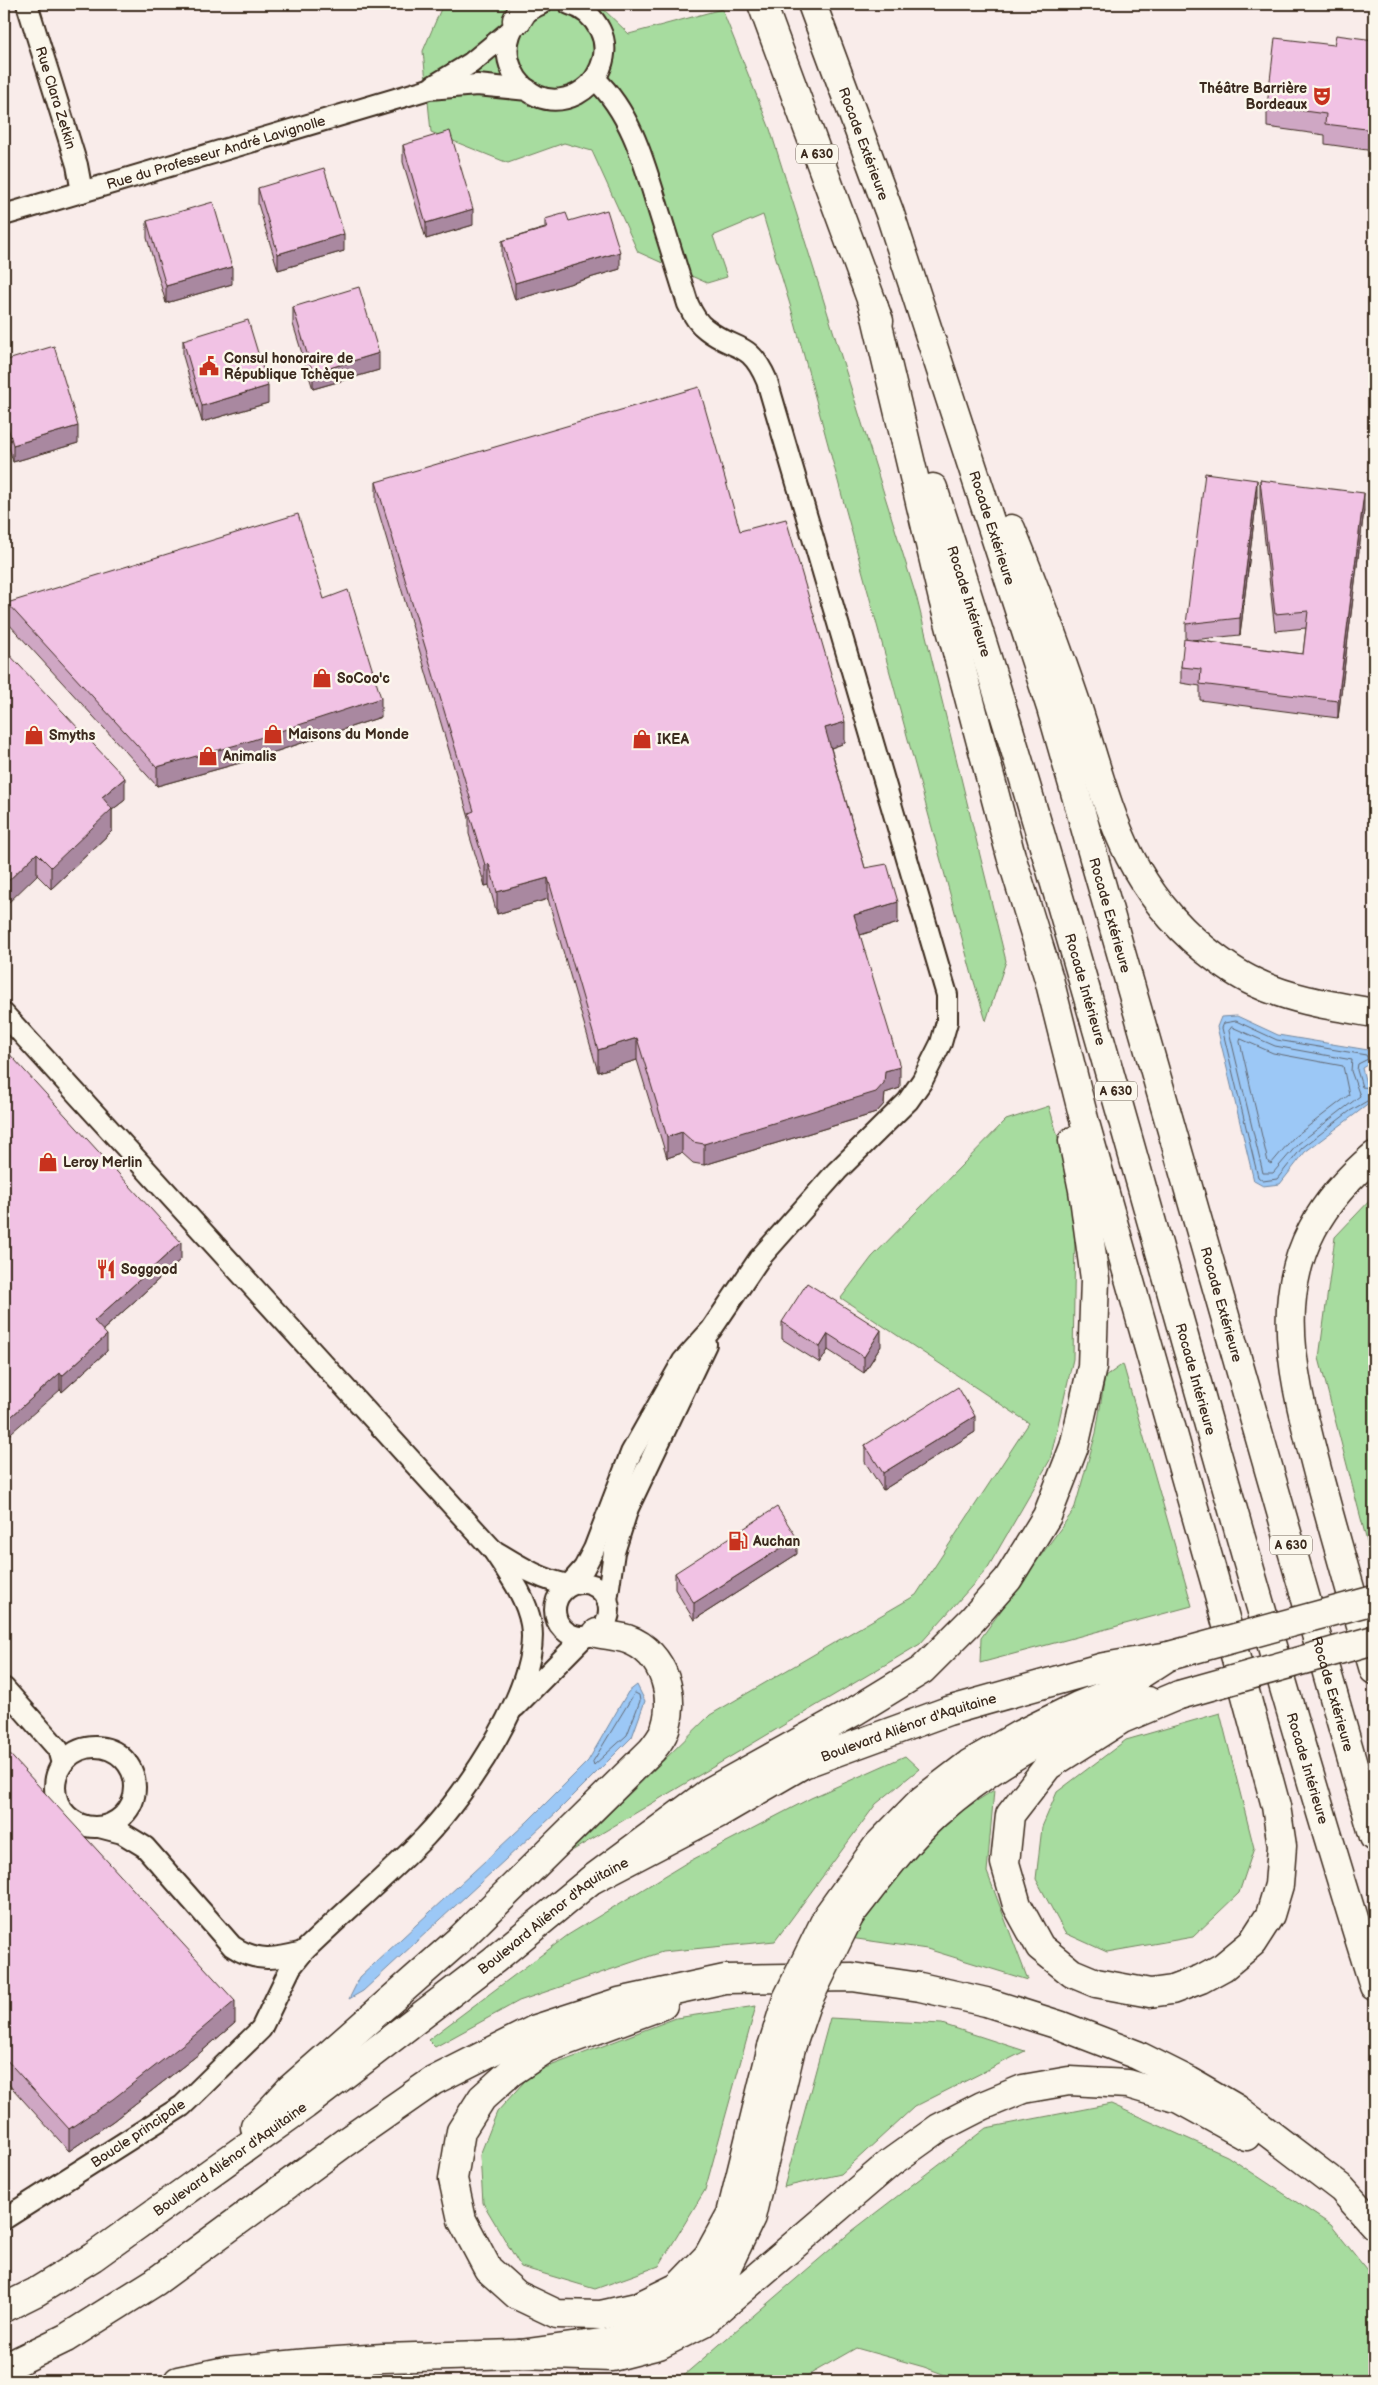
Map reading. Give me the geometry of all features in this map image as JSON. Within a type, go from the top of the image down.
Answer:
[{"type":"highway","name":"Rocade Intérieure","points":[[762,4],[873,304],[968,593],[1123,1112],[1255,1585],[1374,1986]]},
{"type":"highway","name":"Rocade Extérieure","points":[[812,4],[860,130],[916,294],[1051,708],[1374,1837]]},
{"type":"highway","points":[[916,294],[1030,576],[1075,702],[1105,797],[1137,874],[1161,908],[1186,934],[1220,962],[1254,982],[1302,1000],[1374,1013]]},
{"type":"highway","points":[[873,304],[943,599],[1011,856],[1049,979],[1098,1170],[1219,1596],[1276,1806],[1282,1846],[1279,1885],[1270,1915],[1252,1943],[1223,1967],[1201,1979],[1172,1990],[1150,1993],[1096,1983],[1072,1973],[1040,1947],[1017,1905],[1005,1863],[1010,1815],[1048,1766],[1122,1719],[1179,1695]]},
{"type":"highway","points":[[591,1880],[711,1791],[855,1711],[922,1670],[972,1620],[1008,1579],[1047,1516],[1074,1447],[1092,1367],[1096,1279],[1083,1190],[1035,983],[1011,856]]},
{"type":"highway","points":[[1374,1156],[1351,1175],[1325,1205],[1306,1242],[1294,1281],[1290,1321],[1292,1358],[1299,1402],[1340,1557],[1374,1670]]},
{"type":"highway","points":[[520,2354],[608,2342],[651,2330],[692,2305],[725,2271],[751,2217],[781,2048],[787,1999],[839,1915],[878,1845],[922,1800],[969,1764],[1021,1734],[1078,1706],[1113,1692],[1169,1656],[1374,1600]]},
{"type":"highway","points":[[218,2167],[290,2089],[459,1940],[652,1750],[663,1734],[668,1712],[669,1691],[661,1668],[648,1652],[628,1639],[590,1635]]},
{"type":"highway","points":[[839,1915],[936,1814],[982,1778],[1030,1748],[1086,1720],[1118,1707],[1179,1695],[1374,1640]]},
{"type":"highway","name":"Boulevard Aliénor d'Aquitaine","points":[[4,2308],[36,2292],[94,2257],[306,2105],[494,1960],[591,1880],[719,1813],[803,1764],[948,1711],[1104,1667],[1169,1656]]},
{"type":"highway","points":[[4,2368],[66,2338],[155,2282],[344,2143],[433,2081],[536,2029],[619,2002],[725,1978],[852,1977],[920,1987],[986,2002],[1059,2025],[1137,2055],[1189,2081],[1237,2109],[1342,2189],[1374,2225]]},
{"type":"highway","points":[[725,1978],[627,2020],[547,2048],[511,2072],[482,2098],[461,2131],[453,2179],[462,2220],[488,2269],[517,2295],[557,2314],[601,2315],[637,2307],[678,2287],[708,2256],[731,2214],[781,2048]]},
{"type":"highway","points":[[178,2381],[226,2371],[383,2358],[520,2354],[612,2357],[659,2345],[703,2323],[890,2163],[940,2128],[982,2106],[1023,2089],[1069,2081],[1128,2084],[1170,2097],[1228,2126],[1342,2189]]},
{"type":"street","name":"Rue Clara Zetkin","points":[[27,4],[77,165],[82,192]]},
{"type":"street","name":"Rue du Professeur André Lavignolle","points":[[429,89],[472,63],[518,18],[530,8],[541,4]]},
{"type":"street","points":[[569,4],[578,7],[592,17],[601,31],[605,47],[603,64],[595,79],[606,89],[628,121],[647,170],[688,304],[695,317],[705,329],[741,346],[751,354],[761,367],[767,380],[948,995],[947,1022],[941,1043],[922,1081],[908,1101],[838,1171],[759,1259],[711,1330],[683,1361],[657,1405],[631,1453],[594,1550],[584,1568],[557,1599],[556,1617],[560,1626],[566,1632],[590,1635]]},
{"type":"street","points":[[518,18],[507,48],[509,64],[516,79],[528,90]]},
{"type":"street","name":"Rue du Professeur André Lavignolle","points":[[4,215],[429,89],[477,85],[528,90],[549,98],[571,96],[585,90],[595,79]]},
{"type":"street","points":[[4,1014],[493,1550],[517,1587],[531,1624],[531,1650],[512,1710]]},
{"type":"street","points":[[512,1710],[608,1618],[607,1600],[614,1552],[628,1508],[694,1371],[711,1330]]},
{"type":"street","points":[[493,1550],[535,1576],[551,1582],[569,1585],[587,1583],[596,1586],[607,1600]]},
{"type":"street","points":[[4,1688],[58,1748],[62,1764]]},
{"type":"street","name":"Boucle principale","points":[[4,2219],[182,2106],[261,2028],[291,1967],[303,1952],[426,1836],[470,1779],[512,1710]]},
{"type":"street","points":[[99,1827],[116,1821],[129,1810],[134,1797],[135,1784],[132,1770],[124,1759],[113,1751],[102,1748],[79,1750],[62,1764],[55,1782],[58,1804],[75,1822],[87,1827],[99,1827],[122,1833],[145,1847],[232,1946],[245,1955],[269,1958],[303,1952]]},
{"type":"green space","points":[[443,4],[598,4],[629,34],[722,9],[770,129],[917,599],[1006,961],[986,1021],[791,308],[763,215],[713,236],[727,277],[707,283],[638,252],[592,151],[564,143],[508,163],[431,132],[423,51]]},
{"type":"green space","points":[[1049,1106],[1064,1158],[1075,1236],[1073,1359],[1050,1460],[987,1569],[920,1644],[570,1852],[710,1715],[916,1595],[1029,1423],[841,1298],[872,1257],[1006,1120]]},
{"type":"green space","points":[[1374,1196],[1374,1556],[1371,1557],[1319,1358],[1335,1237]]},
{"type":"green space","points":[[1123,1364],[1192,1606],[980,1663],[981,1638],[1074,1510],[1096,1433],[1105,1377]]},
{"type":"green space","points":[[1220,1713],[1254,1848],[1239,1893],[1193,1937],[1107,1952],[1065,1933],[1036,1879],[1042,1827],[1057,1792],[1126,1740]]},
{"type":"green space","points":[[905,1756],[919,1769],[876,1804],[775,1941],[662,1952],[519,2001],[435,2047],[428,2040],[568,1935],[686,1863],[811,1798]]},
{"type":"green space","points":[[994,1790],[987,1872],[1028,1980],[927,1949],[850,1938],[902,1869],[947,1820]]},
{"type":"green space","points":[[756,2006],[705,2190],[659,2266],[595,2289],[521,2267],[483,2203],[480,2155],[497,2112],[532,2073],[676,2018]]},
{"type":"green space","points":[[830,2018],[942,2024],[1025,2051],[914,2107],[841,2174],[784,2187]]},
{"type":"green space","points":[[1111,2104],[1227,2156],[1331,2225],[1374,2279],[1374,2381],[961,2381],[924,2367],[856,2348],[798,2381],[677,2381],[852,2231],[986,2128]]},
{"type":"water","points":[[1237,1016],[1278,1035],[1374,1051],[1374,1061],[1362,1068],[1366,1084],[1374,1083],[1374,1100],[1305,1152],[1280,1184],[1263,1186],[1254,1181],[1217,1027],[1221,1017]]},
{"type":"water","points":[[637,1685],[645,1701],[632,1737],[557,1812],[363,1991],[349,1999],[360,1977],[527,1822],[588,1761],[628,1692]]},
{"type":"building","name":"Théâtre Barrière Bordeaux","points":[[1336,35],[1374,40],[1374,130],[1325,124],[1326,114],[1267,106],[1275,38],[1334,45]]},
{"type":"building","points":[[450,131],[473,209],[426,223],[403,145]]},
{"type":"building","points":[[324,168],[344,234],[278,254],[258,188]]},
{"type":"building","points":[[213,202],[232,267],[166,286],[147,221]]},
{"type":"building","points":[[607,210],[620,252],[515,283],[502,241],[548,228],[545,219],[566,213],[569,221]]},
{"type":"building","points":[[359,287],[379,353],[313,373],[293,307]]},
{"type":"building","points":[[248,320],[268,386],[202,406],[183,340]]},
{"type":"building","points":[[54,346],[78,426],[13,445],[4,413],[4,361]]},
{"type":"building","name":"IKEA","points":[[699,387],[740,531],[786,519],[845,722],[825,728],[865,868],[887,864],[898,902],[854,915],[900,1067],[885,1071],[884,1083],[876,1092],[704,1144],[693,1142],[682,1132],[667,1137],[637,1038],[598,1050],[548,878],[497,892],[489,864],[485,865],[469,813],[474,811],[376,482]]},
{"type":"building","points":[[1205,473],[1257,480],[1240,618],[1186,624]]},
{"type":"building","points":[[1260,480],[1364,493],[1338,701],[1200,684],[1201,669],[1181,667],[1184,639],[1303,654],[1308,611],[1275,614]]},
{"type":"building","points":[[298,514],[324,599],[348,590],[381,698],[247,742],[157,767],[7,603]]},
{"type":"building","name":"Smyths","points":[[4,649],[125,778],[102,797],[112,809],[51,867],[37,853],[4,885]]},
{"type":"building","name":"Leroy Merlin","points":[[4,1048],[181,1242],[94,1321],[107,1335],[62,1376],[60,1373],[4,1423]]},
{"type":"building","points":[[807,1283],[881,1330],[864,1357],[828,1334],[820,1347],[782,1322]]},
{"type":"building","points":[[958,1387],[975,1416],[883,1473],[865,1445]]},
{"type":"building","points":[[777,1507],[797,1538],[694,1603],[675,1573]]},
{"type":"building","points":[[4,1748],[235,2001],[113,2099],[69,2129],[4,2057]]},
{"type":"building","points":[[4,2161],[9,2167],[4,2169]]},
{"type":"place","name":"Théâtre Barrière Bordeaux","points":[[1322,96]]},
{"type":"place","name":"Consul honoraire de République Tchèque","points":[[209,366]]},
{"type":"place","name":"SoCoo'c","points":[[322,678]]},
{"type":"place","name":"Maisons du Monde","points":[[273,734]]},
{"type":"place","name":"Smyths","points":[[34,735]]},
{"type":"place","name":"IKEA","points":[[642,739]]},
{"type":"place","name":"Animalis","points":[[208,756]]},
{"type":"place","name":"Leroy Merlin","points":[[48,1162]]},
{"type":"place","name":"Soggood","points":[[106,1269]]},
{"type":"place","name":"Auchan","points":[[738,1541]]}]
